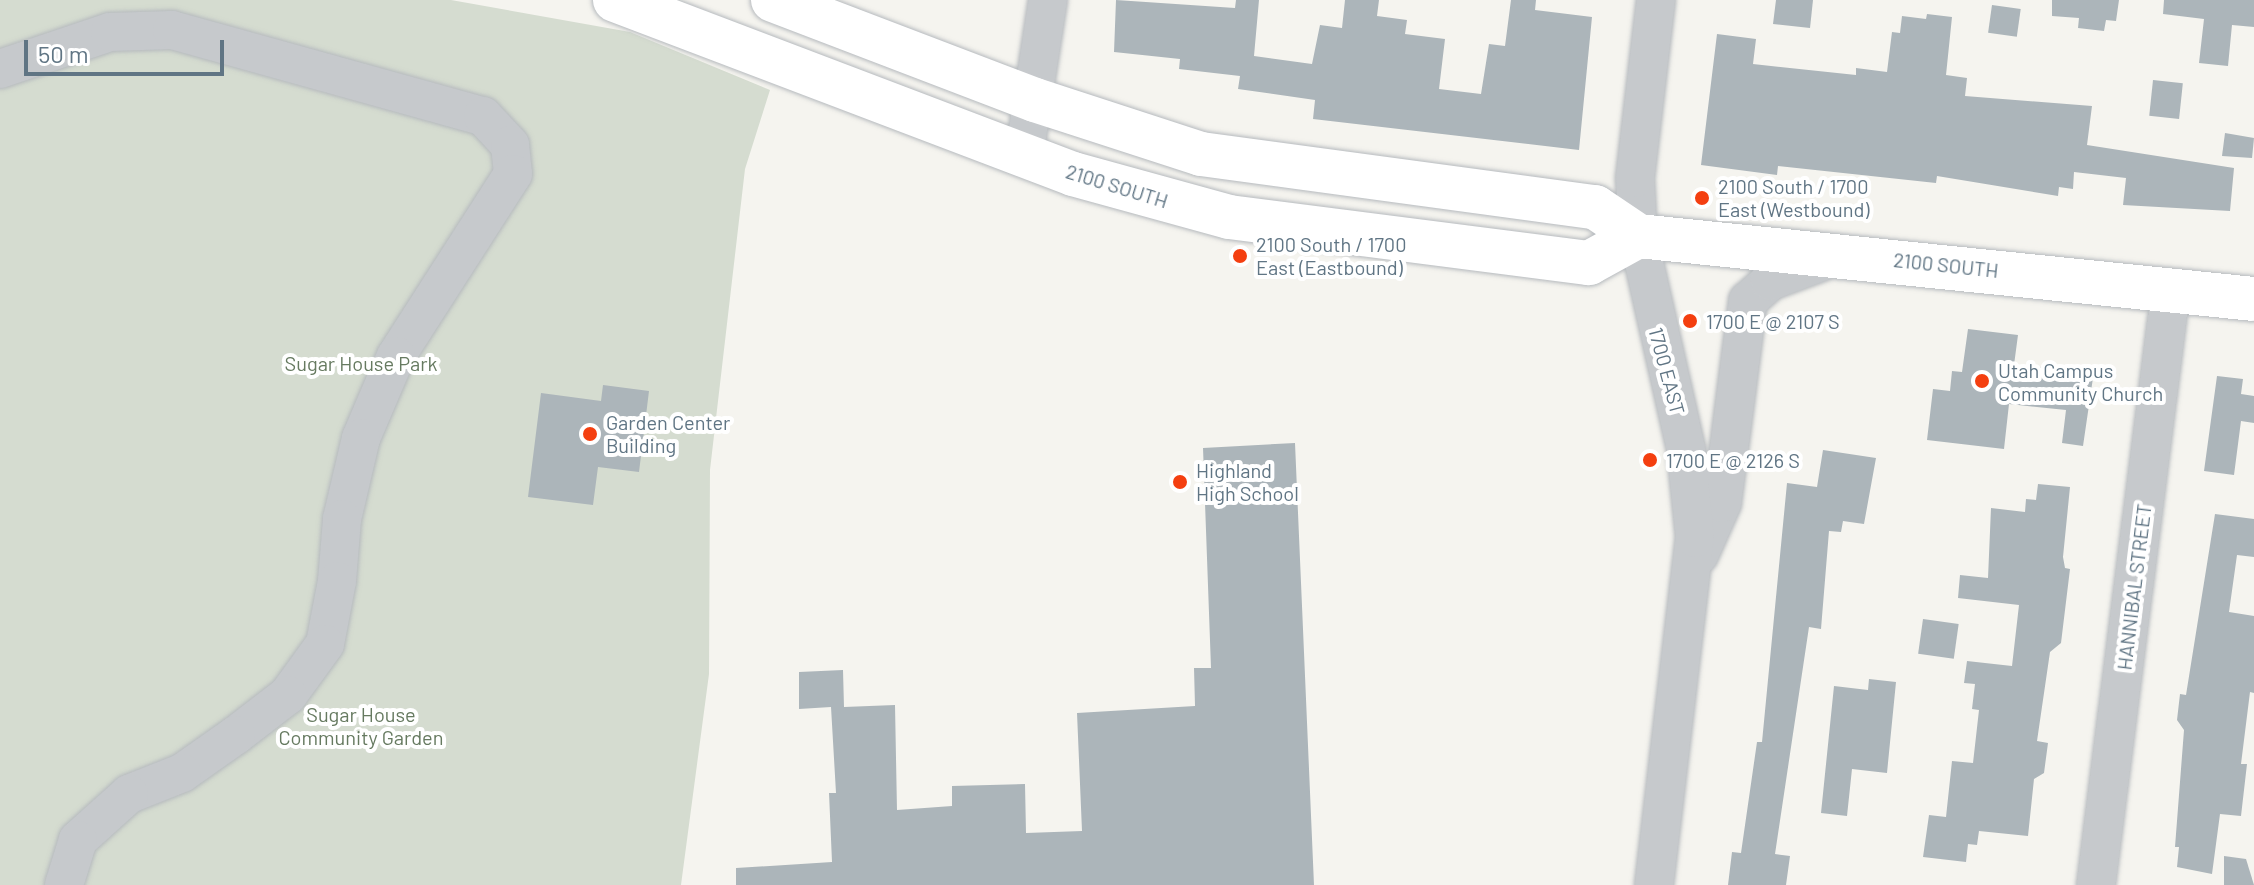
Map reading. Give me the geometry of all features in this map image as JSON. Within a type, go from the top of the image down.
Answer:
[{"type":"main road","name":"2100 SOUTH","points":[[615,0],[680,11],[1024,156],[1122,190],[1229,217],[1404,243],[1589,263],[1638,236]]},
{"type":"main road","name":"2100 SOUTH","points":[[773,0],[1035,100],[1154,141],[1243,162],[1595,207],[1638,236],[2171,288],[2254,299]]},
{"type":"street","points":[[1024,156],[1048,0]]},
{"type":"street","name":"1700 EAST","points":[[1654,885],[1695,565],[1690,466],[1638,236],[1635,178],[1656,0]]},
{"type":"street","points":[[0,69],[110,32],[172,30],[483,116],[510,145],[513,174],[396,356],[361,438],[342,519],[337,581],[325,644],[288,695],[182,773],[129,794],[78,840],[64,885]]},
{"type":"street","points":[[1695,565],[1722,503],[1748,301],[1770,281],[1839,255]]},
{"type":"street","name":"HANNIBAL STREET","points":[[2096,885],[2171,288]]},
{"type":"green space","name":"Sugar House Park","points":[[0,0],[451,0],[630,32],[770,90],[745,169],[710,470],[709,674],[681,885],[0,885]]},
{"type":"building","points":[[1116,0],[1235,8],[1236,0],[1259,0],[1254,56],[1312,64],[1320,25],[1342,28],[1345,0],[1379,0],[1377,16],[1407,20],[1405,34],[1445,39],[1439,89],[1481,94],[1489,44],[1505,46],[1511,0],[1536,0],[1535,10],[1592,17],[1579,150],[1313,119],[1315,100],[1238,89],[1240,76],[1179,69],[1180,59],[1114,52]]},
{"type":"building","points":[[1776,0],[1813,0],[1810,28],[1773,24]]},
{"type":"building","points":[[2052,0],[2119,0],[2116,21],[2106,20],[2104,31],[2078,28],[2079,18],[2052,16]]},
{"type":"building","points":[[2164,0],[2254,0],[2254,27],[2232,25],[2228,66],[2199,63],[2204,19],[2163,14]]},
{"type":"building","points":[[1992,5],[2021,9],[2017,37],[1988,33]]},
{"type":"building","points":[[1927,14],[1952,17],[1946,75],[1967,78],[1965,96],[2092,106],[2087,145],[2234,168],[2230,211],[2123,205],[2126,178],[2074,172],[2073,189],[2059,187],[2058,196],[1937,176],[1936,183],[1778,166],[1777,175],[1701,165],[1717,34],[1756,39],[1753,64],[1856,75],[1856,68],[1887,72],[1892,32],[1900,33],[1902,16],[1926,19]]},
{"type":"building","points":[[2153,80],[2183,83],[2179,119],[2149,116]]},
{"type":"building","points":[[2225,133],[2254,138],[2252,158],[2222,156]]},
{"type":"building","name":"Utah Campus Community Church","points":[[1968,329],[2018,335],[2014,365],[2094,371],[2083,446],[2062,443],[2066,410],[2009,404],[2004,449],[1927,440],[1933,389],[1950,391],[1952,371],[1962,372]]},
{"type":"building","points":[[2217,376],[2243,379],[2241,394],[2254,396],[2254,423],[2241,421],[2234,475],[2204,471]]},
{"type":"building","name":"Garden Center Building","points":[[603,385],[649,391],[639,472],[598,467],[593,505],[528,497],[541,393],[601,401]]},
{"type":"building","points":[[1295,443],[1314,885],[736,885],[736,868],[832,862],[829,793],[836,793],[831,707],[799,709],[799,672],[843,670],[844,707],[895,705],[897,810],[952,806],[952,786],[1025,784],[1026,833],[1082,831],[1077,713],[1195,706],[1194,668],[1211,668],[1203,448]]},
{"type":"building","points":[[1823,450],[1876,458],[1864,524],[1843,521],[1841,532],[1829,531],[1821,629],[1809,627],[1775,854],[1790,856],[1786,885],[1728,885],[1732,852],[1741,853],[1757,742],[1762,742],[1787,483],[1817,487]]},
{"type":"building","points":[[2038,484],[2070,487],[2063,557],[2065,568],[2070,569],[2061,643],[2050,652],[2037,741],[2048,743],[2044,773],[2034,779],[2028,836],[1979,831],[1977,845],[1968,844],[1966,862],[1923,857],[1929,815],[1946,817],[1952,761],[1973,763],[1979,710],[1972,709],[1975,684],[1964,683],[1967,661],[2012,666],[2019,605],[1958,598],[1960,575],[1988,578],[1991,508],[2025,512],[2026,499],[2036,500]]},
{"type":"building","points":[[2215,514],[2254,519],[2254,557],[2237,555],[2229,612],[2254,616],[2254,693],[2250,692],[2241,764],[2247,764],[2241,816],[2220,814],[2212,874],[2177,867],[2179,847],[2175,847],[2184,730],[2177,720],[2180,694],[2186,695]]},
{"type":"building","points":[[1923,619],[1959,624],[1954,659],[1918,654]]},
{"type":"building","points":[[1869,679],[1896,682],[1887,773],[1852,769],[1847,816],[1821,813],[1834,686],[1868,690]]},
{"type":"building","points":[[2224,856],[2246,859],[2254,885],[2224,885]]},
{"type":"place","name":"2100 South / 1700 East (Westbound)","points":[[1702,198]]},
{"type":"place","name":"2100 South / 1700 East (Eastbound)","points":[[1240,256]]},
{"type":"place","name":"1700 E @ 2107 S","points":[[1690,321]]},
{"type":"place","name":"Utah Campus Community Church","points":[[1982,381]]},
{"type":"place","name":"Garden Center Building","points":[[590,434]]},
{"type":"place","name":"1700 E @ 2126 S","points":[[1650,460]]},
{"type":"place","name":"Highland High School","points":[[1180,482]]},
{"type":"park label","name":"Sugar House Community Garden","points":[[361,726]]}]
